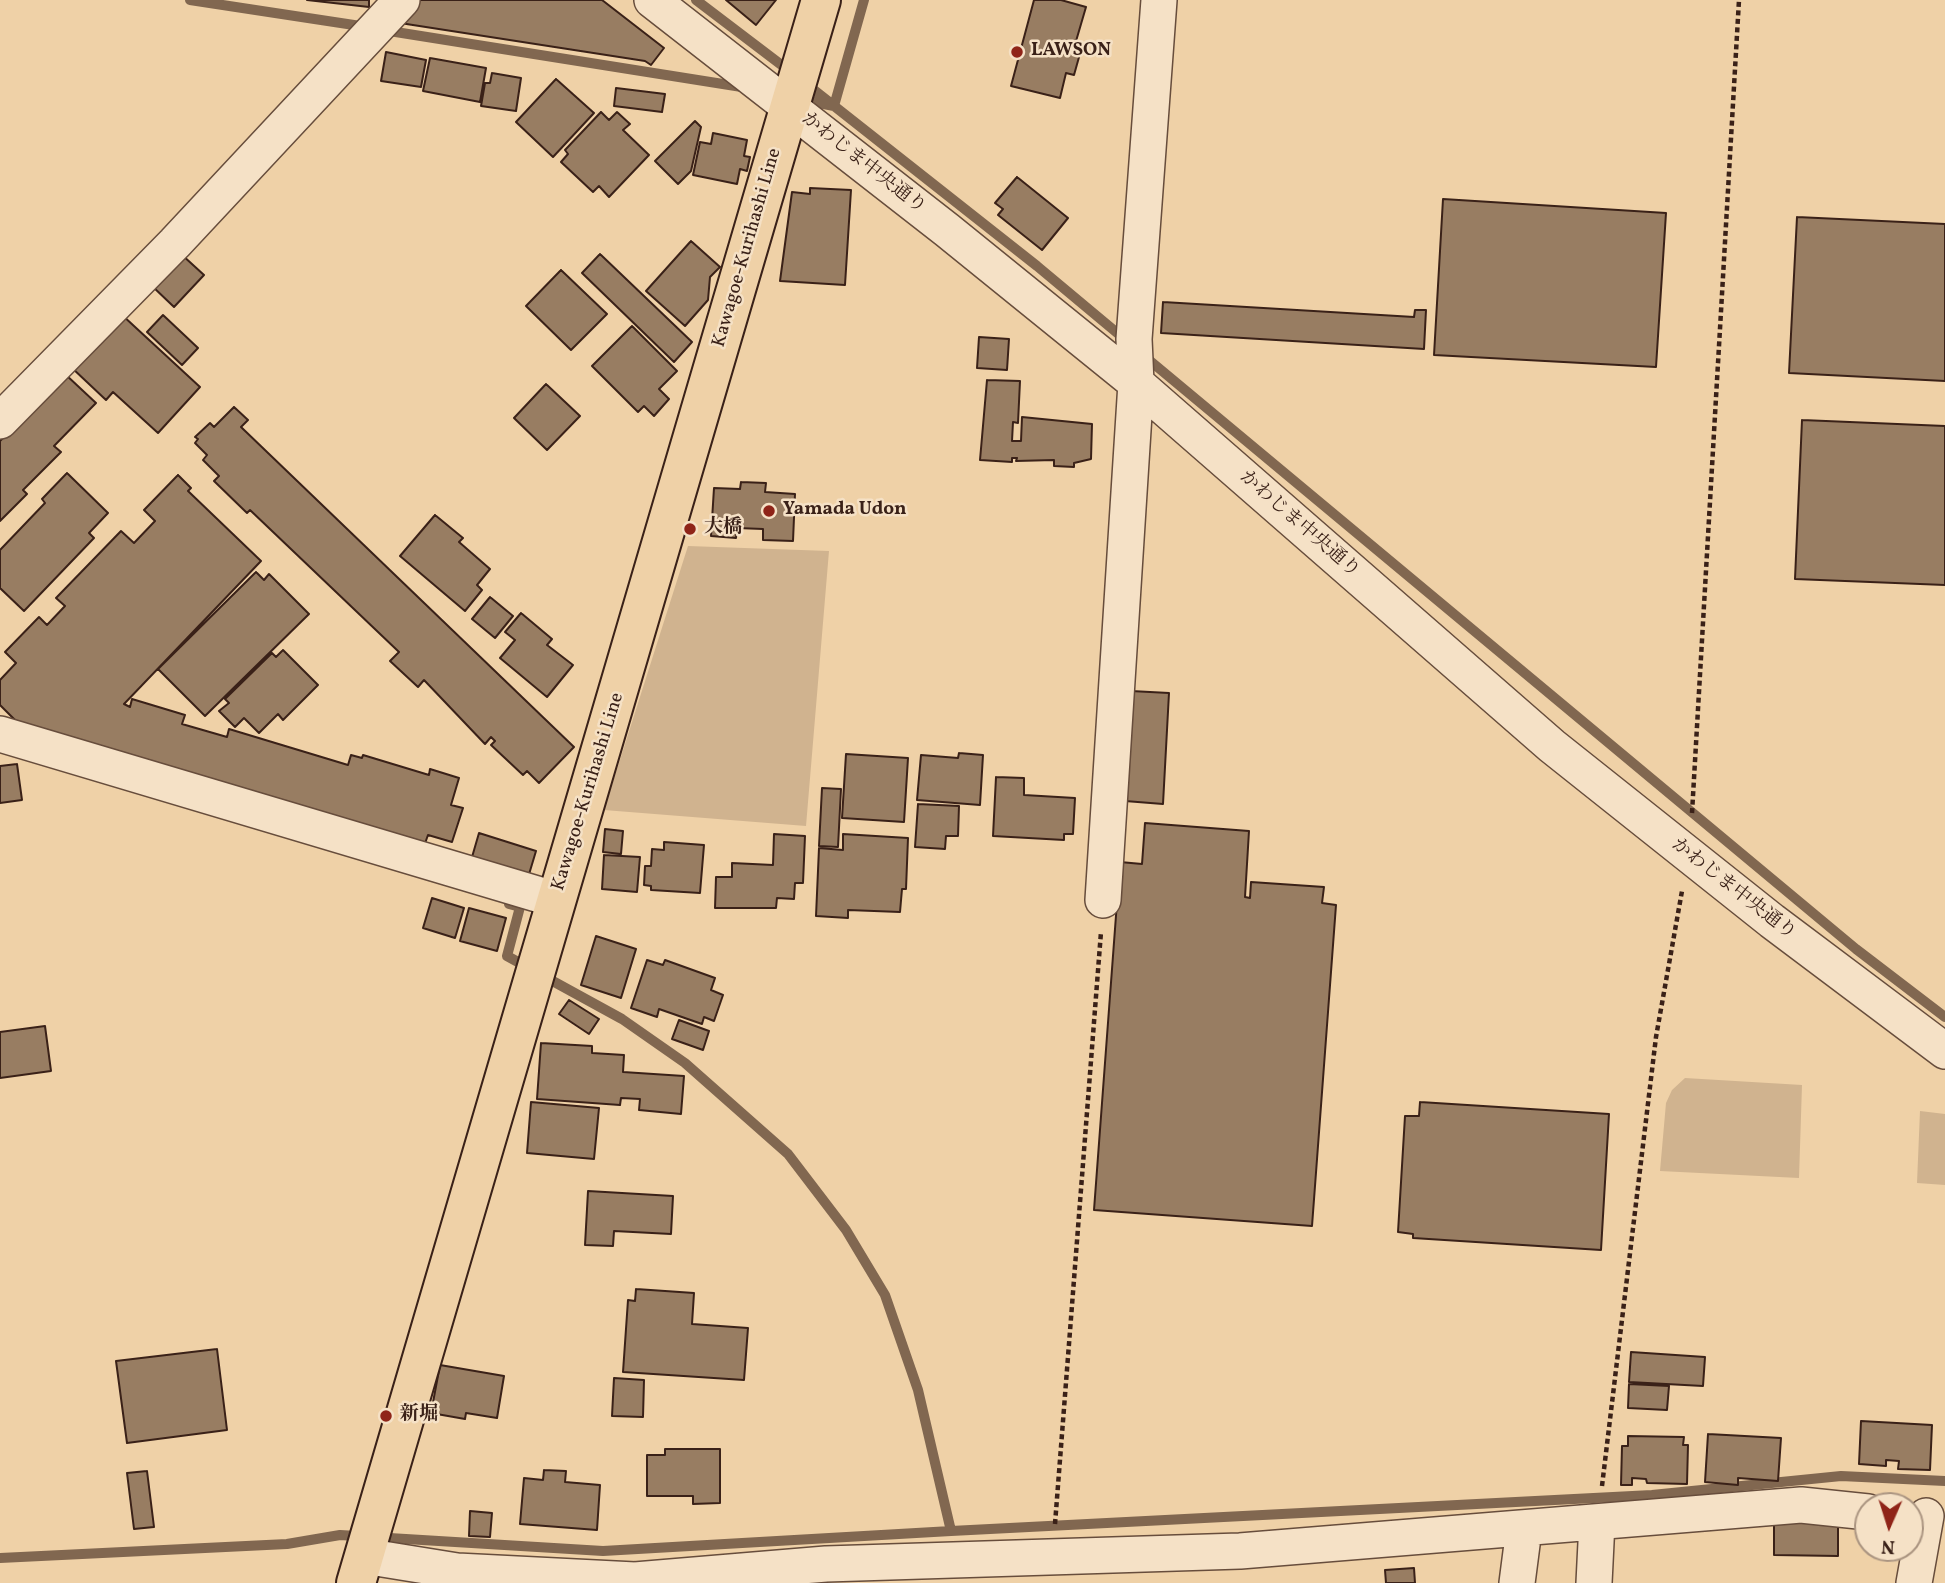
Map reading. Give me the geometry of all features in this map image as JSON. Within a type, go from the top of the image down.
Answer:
[{"type":"main road","name":"Kawagoe-Kurihashi Line","points":[[360,1570],[821,0]]},
{"type":"street","points":[[0,421],[175,243],[402,0]]},
{"type":"street","name":"かわじま中央通り","points":[[652,0],[790,106],[1136,383],[1552,746],[1945,1051]]},
{"type":"street","points":[[1104,900],[1136,383],[1134,339],[1160,0]]},
{"type":"street","points":[[0,734],[557,900]]},
{"type":"street","points":[[360,1570],[457,1571],[635,1580],[732,1570],[938,1571],[1045,1565],[1150,1569],[1524,1528],[1801,1506],[1854,1511]]},
{"type":"street","points":[[1914,1583],[1927,1516]]},
{"type":"street","points":[[1594,1583],[1597,1522]]},
{"type":"street","points":[[1517,1583],[1524,1528]]},
{"type":"path","points":[[1597,1522],[1656,1037],[1690,855],[1739,0]]},
{"type":"path","points":[[1045,1565],[1104,900]]},
{"type":"shaded area","points":[[688,546],[829,551],[806,826],[604,810]]},
{"type":"shaded area","points":[[1685,1078],[1802,1085],[1799,1178],[1660,1171],[1666,1103],[1672,1090]]},
{"type":"shaded area","points":[[1920,1111],[1945,1114],[1945,1185],[1917,1183]]},
{"type":"building","points":[[307,0],[369,0],[369,7]]},
{"type":"building","points":[[420,0],[602,0],[664,48],[651,65],[645,61],[400,23]]},
{"type":"building","points":[[726,0],[776,0],[756,25]]},
{"type":"building","points":[[1034,0],[1061,0],[1086,7],[1074,48],[1081,50],[1074,75],[1066,73],[1060,98],[1011,86]]},
{"type":"building","points":[[386,52],[426,60],[421,87],[381,81]]},
{"type":"building","points":[[430,58],[486,68],[480,102],[423,91]]},
{"type":"building","points":[[492,73],[521,78],[516,111],[481,106],[485,83],[490,83]]},
{"type":"building","points":[[556,79],[594,113],[553,157],[516,122]]},
{"type":"building","points":[[616,88],[665,94],[662,112],[614,106]]},
{"type":"building","points":[[601,112],[609,120],[617,112],[630,124],[623,130],[649,155],[609,197],[599,186],[593,192],[561,162],[568,154],[565,150]]},
{"type":"building","points":[[695,121],[701,127],[691,171],[678,184],[655,161]]},
{"type":"building","points":[[713,133],[747,140],[744,156],[750,157],[747,171],[740,169],[737,184],[693,175],[700,142],[711,144]]},
{"type":"building","points":[[1017,177],[1068,218],[1042,250],[998,215],[1003,209],[995,203]]},
{"type":"building","points":[[810,188],[851,190],[845,285],[780,281],[792,192],[810,194]]},
{"type":"building","points":[[1443,199],[1666,213],[1656,367],[1434,355]]},
{"type":"building","points":[[1797,217],[1945,224],[1945,381],[1789,373]]},
{"type":"building","points":[[691,241],[720,267],[710,277],[708,300],[685,326],[646,291]]},
{"type":"building","points":[[181,254],[204,275],[174,307],[151,285]]},
{"type":"building","points":[[600,254],[692,342],[674,362],[582,273]]},
{"type":"building","points":[[561,270],[607,314],[571,350],[526,306]]},
{"type":"building","points":[[1163,302],[1414,317],[1415,310],[1426,310],[1424,349],[1161,333]]},
{"type":"building","points":[[121,314],[200,387],[158,433],[113,392],[106,400],[71,367]]},
{"type":"building","points":[[163,315],[198,348],[182,365],[147,332]]},
{"type":"building","points":[[632,326],[677,371],[659,389],[669,399],[654,416],[644,406],[638,412],[592,366]]},
{"type":"building","points":[[979,337],[1009,339],[1007,370],[977,368]]},
{"type":"building","points":[[65,374],[96,403],[54,446],[61,452],[23,490],[27,494],[0,521],[0,441]]},
{"type":"building","points":[[987,380],[1020,381],[1018,423],[1013,422],[1012,441],[1021,441],[1022,417],[1092,424],[1091,459],[1074,463],[1074,467],[1054,466],[1054,460],[980,460]]},
{"type":"building","points":[[546,384],[580,416],[547,450],[514,418]]},
{"type":"building","points":[[234,407],[248,420],[241,427],[574,747],[539,783],[527,771],[523,775],[491,745],[495,741],[491,737],[485,744],[424,680],[418,687],[390,661],[399,652],[250,510],[247,513],[214,481],[219,476],[203,460],[207,455],[195,443],[198,439],[195,437],[210,423],[214,427]]},
{"type":"building","points":[[1802,420],[1945,426],[1945,585],[1795,579]]},
{"type":"building","points":[[67,473],[108,513],[89,533],[94,538],[24,611],[0,588],[0,550],[45,503],[42,499]]},
{"type":"building","points":[[178,475],[191,488],[188,491],[261,561],[124,704],[130,707],[132,699],[185,715],[182,724],[227,737],[229,729],[348,765],[351,755],[362,758],[363,755],[429,775],[430,769],[459,778],[451,805],[463,808],[452,842],[428,835],[423,849],[24,729],[0,705],[0,680],[16,663],[5,652],[39,617],[47,625],[65,606],[56,598],[121,531],[134,543],[155,521],[144,510]]},
{"type":"building","points":[[741,482],[766,483],[765,492],[795,494],[793,541],[763,540],[763,529],[737,528],[736,538],[711,536],[714,488],[740,489]]},
{"type":"building","points":[[435,515],[463,538],[459,542],[490,569],[477,585],[482,590],[465,611],[400,556]]},
{"type":"building","points":[[256,572],[264,580],[269,574],[309,614],[205,716],[158,669]]},
{"type":"building","points":[[490,597],[513,616],[495,638],[472,619]]},
{"type":"building","points":[[521,613],[552,639],[547,645],[573,665],[547,697],[500,658],[515,640],[505,632]]},
{"type":"building","points":[[283,650],[318,685],[283,720],[278,714],[259,733],[244,718],[235,727],[219,711],[229,703],[225,699],[272,653],[276,657]]},
{"type":"building","points":[[1131,691],[1169,693],[1163,804],[1125,801]]},
{"type":"building","points":[[959,753],[983,755],[980,805],[917,800],[921,755],[958,758]]},
{"type":"building","points":[[846,754],[908,758],[904,822],[842,818]]},
{"type":"building","points":[[17,764],[22,800],[0,803],[0,766]]},
{"type":"building","points":[[996,777],[1024,778],[1024,795],[1075,798],[1073,834],[1064,834],[1064,840],[993,836]]},
{"type":"building","points":[[822,788],[841,789],[838,847],[819,846]]},
{"type":"building","points":[[918,804],[959,806],[958,836],[946,836],[945,849],[915,847]]},
{"type":"building","points":[[1145,823],[1249,831],[1245,897],[1250,898],[1251,882],[1324,887],[1322,903],[1336,905],[1312,1226],[1094,1210],[1120,862],[1142,864]]},
{"type":"building","points":[[605,829],[623,831],[621,854],[603,852]]},
{"type":"building","points":[[479,833],[536,851],[527,881],[470,864]]},
{"type":"building","points":[[774,834],[805,836],[803,883],[795,883],[794,899],[777,898],[776,908],[715,908],[716,877],[732,877],[732,863],[773,865]]},
{"type":"building","points":[[843,834],[908,838],[906,889],[902,889],[900,912],[848,910],[848,918],[816,916],[819,848],[843,850]]},
{"type":"building","points":[[664,842],[704,845],[700,893],[651,890],[651,886],[644,885],[645,866],[651,866],[652,849],[664,850]]},
{"type":"building","points":[[604,855],[640,857],[637,892],[602,889]]},
{"type":"building","points":[[432,898],[464,908],[455,938],[423,928]]},
{"type":"building","points":[[469,908],[506,918],[497,951],[460,941]]},
{"type":"building","points":[[596,936],[636,949],[621,998],[581,985]]},
{"type":"building","points":[[647,960],[663,965],[665,960],[715,978],[711,990],[723,995],[714,1021],[704,1017],[702,1024],[659,1009],[657,1017],[631,1008]]},
{"type":"building","points":[[569,1000],[599,1019],[589,1034],[559,1014]]},
{"type":"building","points":[[679,1020],[709,1031],[703,1050],[672,1039]]},
{"type":"building","points":[[45,1026],[51,1071],[0,1078],[0,1032]]},
{"type":"building","points":[[541,1043],[592,1046],[592,1053],[624,1055],[623,1072],[684,1076],[681,1114],[639,1110],[640,1099],[621,1098],[620,1105],[537,1099]]},
{"type":"building","points":[[531,1102],[599,1108],[594,1159],[527,1153]]},
{"type":"building","points":[[1420,1102],[1609,1114],[1601,1250],[1413,1238],[1413,1234],[1398,1232],[1405,1116],[1419,1116]]},
{"type":"building","points":[[588,1191],[673,1196],[671,1234],[614,1231],[613,1246],[585,1245]]},
{"type":"building","points":[[636,1289],[694,1293],[692,1324],[748,1328],[744,1380],[623,1372],[628,1300],[635,1301]]},
{"type":"building","points":[[217,1349],[227,1430],[127,1443],[116,1361]]},
{"type":"building","points":[[1631,1352],[1705,1357],[1703,1386],[1629,1382]]},
{"type":"building","points":[[440,1365],[504,1376],[497,1418],[466,1413],[465,1419],[431,1413]]},
{"type":"building","points":[[614,1378],[644,1380],[643,1417],[612,1416]]},
{"type":"building","points":[[1629,1384],[1669,1386],[1667,1410],[1628,1408]]},
{"type":"building","points":[[1861,1421],[1932,1425],[1930,1470],[1898,1469],[1899,1461],[1886,1460],[1886,1466],[1859,1464]]},
{"type":"building","points":[[1708,1434],[1781,1438],[1778,1481],[1738,1478],[1738,1485],[1705,1482]]},
{"type":"building","points":[[1628,1436],[1684,1437],[1683,1445],[1688,1445],[1687,1484],[1647,1483],[1646,1479],[1632,1478],[1632,1485],[1621,1485],[1622,1446],[1628,1446]]},
{"type":"building","points":[[665,1449],[720,1449],[720,1503],[693,1504],[693,1496],[647,1496],[647,1455],[665,1455]]},
{"type":"building","points":[[544,1470],[566,1471],[565,1482],[600,1485],[597,1530],[520,1524],[524,1478],[543,1480]]},
{"type":"building","points":[[147,1471],[154,1527],[134,1529],[127,1473]]},
{"type":"building","points":[[470,1511],[492,1513],[490,1537],[469,1536]]},
{"type":"building","points":[[1774,1522],[1838,1523],[1838,1556],[1774,1555]]},
{"type":"building","points":[[1414,1568],[1415,1583],[1386,1583],[1385,1570]]},
{"type":"waterway","points":[[190,0],[367,27]]},
{"type":"waterway","points":[[696,0],[792,73]]},
{"type":"waterway","points":[[798,99],[834,106],[864,0]]},
{"type":"waterway","points":[[383,30],[748,88]]},
{"type":"waterway","points":[[805,83],[1037,266],[1128,342]]},
{"type":"waterway","points":[[1143,355],[1856,949],[1945,1017]]},
{"type":"waterway","points":[[509,904],[520,907],[507,956],[622,1019],[685,1063],[788,1154],[846,1230],[885,1295],[918,1390],[951,1531],[1652,1495],[1841,1476],[1945,1481]]},
{"type":"waterway","points":[[0,1558],[287,1544],[340,1535],[603,1551],[951,1531]]},
{"type":"place","name":"LAWSON","points":[[1017,52]]},
{"type":"place","name":"Yamada Udon","points":[[769,511]]},
{"type":"place","name":"大橋","points":[[690,529]]},
{"type":"place","name":"新堀","points":[[386,1416]]}]
